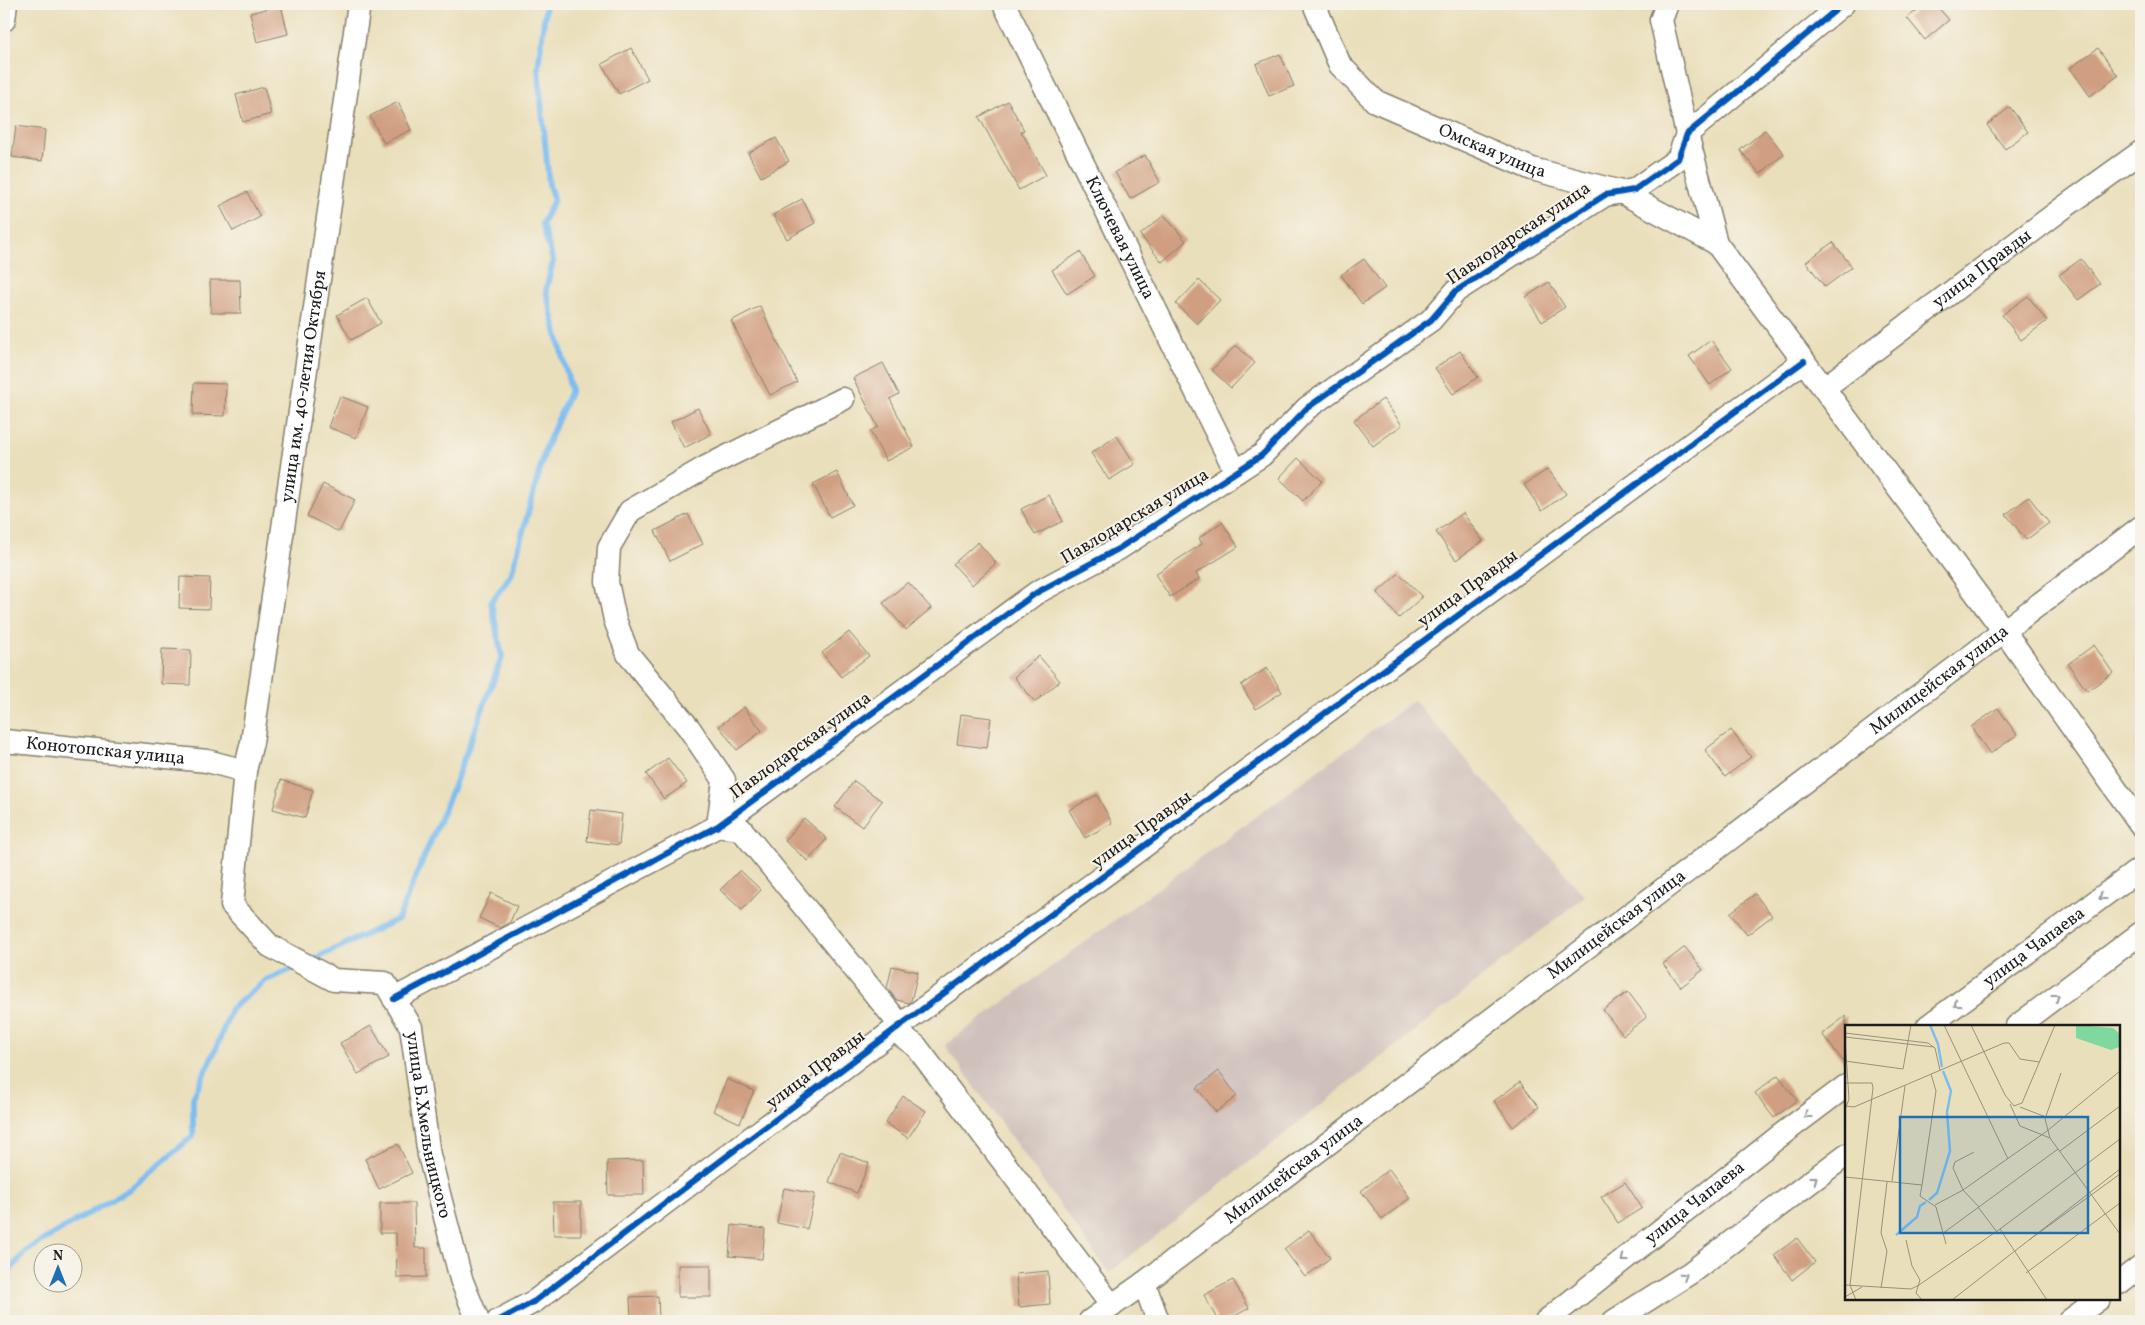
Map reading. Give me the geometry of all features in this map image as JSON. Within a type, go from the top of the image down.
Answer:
[{"type":"street","points":[[4,20],[6,4]]},
{"type":"street","name":"улица им. 40-летия Октября","points":[[245,770],[253,732],[360,4]]},
{"type":"street","name":"Ключевая улица","points":[[1004,4],[1236,472]]},
{"type":"street","name":"Омская улица","points":[[1314,4],[1340,64],[1375,101],[1532,169],[1622,192],[1716,243]]},
{"type":"street","points":[[1667,4],[1661,20],[1687,134],[1716,243],[2004,631],[2141,825]]},
{"type":"street","points":[[1687,134],[1843,4]]},
{"type":"street","name":"Павлодарская улица","points":[[394,999],[718,826],[1036,593],[1118,549],[1262,455],[1307,408],[1430,320],[1456,291],[1605,195],[1634,190],[1678,159],[1687,134]]},
{"type":"street","name":"улица Правды","points":[[1824,388],[2063,208],[2141,152]]},
{"type":"street","name":"улица Правды","points":[[498,1321],[535,1301],[898,1028],[1804,361]]},
{"type":"street","points":[[842,399],[706,467],[630,511],[609,547],[607,582],[615,620],[628,654],[689,728],[724,780],[718,826],[741,829],[747,836],[898,1028],[916,1046],[1112,1306]]},
{"type":"street","name":"Милицейская улица","points":[[1090,1321],[1144,1283],[2141,527]]},
{"type":"street","name":"Конотопская улица","points":[[4,742],[207,761],[245,770]]},
{"type":"street","name":"улица Б.Хмельницкого","points":[[245,770],[232,905],[270,946],[334,980],[384,983],[394,999],[410,1027],[429,1155],[461,1279],[478,1321]]},
{"type":"street","name":"улица Чапаева","points":[[1929,1025],[2141,868]]},
{"type":"street","points":[[2018,1025],[2141,933]]},
{"type":"street","name":"улица Чапаева","points":[[1546,1321],[1777,1138],[1845,1087]]},
{"type":"street","points":[[1614,1321],[1690,1273],[1845,1156]]},
{"type":"street","points":[[2120,1282],[2141,1266]]},
{"type":"street","points":[[1144,1283],[1158,1321]]},
{"type":"street","points":[[2070,1321],[2097,1300]]},
{"type":"shaded area","points":[[1414,700],[1585,896],[1109,1273],[945,1045]]},
{"type":"building","points":[[1925,4],[1935,4],[1949,20],[1925,40],[1907,18]]},
{"type":"building","points":[[281,5],[288,34],[257,42],[250,13]]},
{"type":"building","points":[[631,48],[648,79],[619,94],[602,64]]},
{"type":"building","points":[[2098,48],[2118,76],[2090,96],[2070,68]]},
{"type":"building","points":[[1280,54],[1294,86],[1269,96],[1256,64]]},
{"type":"building","points":[[264,87],[271,114],[243,122],[236,95]]},
{"type":"building","points":[[1008,101],[1024,130],[1021,131],[1046,175],[1019,190],[979,117]]},
{"type":"building","points":[[398,102],[411,130],[384,143],[370,116]]},
{"type":"building","points":[[2010,107],[2028,132],[2005,149],[1987,125]]},
{"type":"building","points":[[16,126],[45,130],[42,161],[12,157]]},
{"type":"building","points":[[1765,130],[1784,154],[1760,174],[1740,150]]},
{"type":"building","points":[[776,138],[789,161],[761,177],[748,153]]},
{"type":"building","points":[[1145,155],[1160,182],[1130,199],[1115,172]]},
{"type":"building","points":[[247,192],[260,217],[233,231],[220,206]]},
{"type":"building","points":[[802,199],[815,223],[787,239],[773,215]]},
{"type":"building","points":[[1164,215],[1186,241],[1162,262],[1140,235]]},
{"type":"building","points":[[1833,242],[1852,267],[1825,287],[1806,262]]},
{"type":"building","points":[[1080,252],[1095,276],[1067,294],[1052,270]]},
{"type":"building","points":[[1364,259],[1385,288],[1362,304],[1341,275]]},
{"type":"building","points":[[2081,259],[2100,284],[2078,300],[2059,275]]},
{"type":"building","points":[[210,280],[240,280],[241,313],[211,313]]},
{"type":"building","points":[[1199,280],[1220,300],[1197,324],[1176,304]]},
{"type":"building","points":[[1549,282],[1565,307],[1542,322],[1526,297]]},
{"type":"building","points":[[2028,296],[2047,321],[2021,340],[2002,315]]},
{"type":"building","points":[[367,298],[381,323],[351,340],[337,315]]},
{"type":"building","points":[[760,306],[797,382],[770,395],[731,321]]},
{"type":"building","points":[[1711,340],[1732,368],[1710,385],[1689,356]]},
{"type":"building","points":[[1236,345],[1255,363],[1231,388],[1212,370]]},
{"type":"building","points":[[1460,351],[1478,377],[1453,394],[1435,368]]},
{"type":"building","points":[[883,363],[899,394],[890,399],[914,447],[886,461],[870,431],[878,427],[853,378]]},
{"type":"building","points":[[194,383],[226,384],[225,416],[193,415]]},
{"type":"building","points":[[340,396],[368,407],[356,438],[328,427]]},
{"type":"building","points":[[1383,399],[1402,425],[1373,446],[1354,420]]},
{"type":"building","points":[[698,408],[711,434],[684,448],[671,422]]},
{"type":"building","points":[[1117,436],[1135,464],[1109,480],[1091,453]]},
{"type":"building","points":[[1298,458],[1322,481],[1303,501],[1279,478]]},
{"type":"building","points":[[1548,469],[1566,494],[1542,511],[1524,485]]},
{"type":"building","points":[[837,472],[853,505],[830,517],[813,484]]},
{"type":"building","points":[[323,484],[355,500],[339,532],[307,516]]},
{"type":"building","points":[[1049,495],[1063,521],[1035,535],[1021,509]]},
{"type":"building","points":[[2029,497],[2049,523],[2026,540],[2006,514]]},
{"type":"building","points":[[1463,513],[1483,541],[1456,560],[1436,532]]},
{"type":"building","points":[[688,514],[703,544],[670,561],[655,531]]},
{"type":"building","points":[[1222,522],[1238,547],[1196,573],[1199,579],[1170,597],[1155,574],[1202,544],[1199,538]]},
{"type":"building","points":[[978,542],[996,563],[972,585],[953,564]]},
{"type":"building","points":[[1399,573],[1422,597],[1399,618],[1377,593]]},
{"type":"building","points":[[180,577],[210,578],[209,609],[179,608]]},
{"type":"building","points":[[908,582],[931,608],[906,630],[883,603]]},
{"type":"building","points":[[849,632],[869,656],[841,677],[822,653]]},
{"type":"building","points":[[2094,645],[2113,673],[2087,691],[2068,664]]},
{"type":"building","points":[[162,649],[191,650],[190,685],[161,684]]},
{"type":"building","points":[[1039,656],[1060,681],[1035,702],[1014,677]]},
{"type":"building","points":[[1267,668],[1282,692],[1256,709],[1241,685]]},
{"type":"building","points":[[744,707],[762,731],[737,750],[719,726]]},
{"type":"building","points":[[1998,708],[2017,735],[1990,754],[1971,727]]},
{"type":"building","points":[[961,714],[991,718],[987,748],[957,744]]},
{"type":"building","points":[[1731,730],[1751,757],[1725,777],[1705,750]]},
{"type":"building","points":[[668,758],[687,783],[664,799],[646,774]]},
{"type":"building","points":[[281,780],[313,790],[305,818],[273,809]]},
{"type":"building","points":[[854,781],[882,801],[862,827],[835,807]]},
{"type":"building","points":[[1097,795],[1112,823],[1085,838],[1069,810]]},
{"type":"building","points":[[591,810],[622,814],[619,845],[587,841]]},
{"type":"building","points":[[804,818],[827,839],[808,861],[785,841]]},
{"type":"building","points":[[740,870],[761,890],[742,910],[720,890]]},
{"type":"building","points":[[491,893],[517,906],[510,922],[500,928],[479,918]]},
{"type":"building","points":[[1755,894],[1772,916],[1747,935],[1730,913]]},
{"type":"building","points":[[1685,947],[1703,970],[1681,987],[1663,964]]},
{"type":"building","points":[[892,966],[918,972],[909,1003],[897,1000],[887,988]]},
{"type":"building","points":[[1628,992],[1647,1017],[1623,1035],[1603,1010]]},
{"type":"building","points":[[1846,1016],[1845,1064],[1822,1034]]},
{"type":"building","points":[[371,1026],[389,1057],[358,1074],[340,1043]]},
{"type":"building","points":[[1219,1071],[1237,1096],[1216,1112],[1197,1088]]},
{"type":"building","points":[[1778,1075],[1797,1100],[1774,1118],[1755,1093]]},
{"type":"building","points":[[727,1079],[754,1091],[740,1123],[713,1111]]},
{"type":"building","points":[[1520,1082],[1539,1107],[1513,1127],[1494,1101]]},
{"type":"building","points":[[903,1096],[926,1111],[908,1138],[885,1123]]},
{"type":"building","points":[[398,1144],[412,1173],[379,1189],[365,1159]]},
{"type":"building","points":[[840,1152],[869,1163],[857,1193],[829,1182]]},
{"type":"building","points":[[643,1160],[644,1195],[608,1195],[607,1161]]},
{"type":"building","points":[[1389,1169],[1410,1198],[1382,1219],[1361,1191]]},
{"type":"building","points":[[1625,1182],[1642,1208],[1618,1223],[1601,1197]]},
{"type":"building","points":[[784,1188],[815,1194],[807,1229],[777,1223]]},
{"type":"building","points":[[553,1202],[581,1202],[581,1235],[554,1235]]},
{"type":"building","points":[[380,1203],[414,1203],[415,1248],[426,1248],[426,1277],[397,1278],[396,1233],[380,1233]]},
{"type":"building","points":[[732,1225],[765,1229],[762,1259],[729,1256]]},
{"type":"building","points":[[1309,1230],[1330,1258],[1305,1277],[1284,1249]]},
{"type":"building","points":[[1797,1238],[1815,1262],[1792,1280],[1774,1255]]},
{"type":"building","points":[[678,1265],[711,1265],[711,1297],[678,1297]]},
{"type":"building","points":[[1048,1271],[1050,1304],[1019,1307],[1016,1274]]},
{"type":"building","points":[[1233,1280],[1249,1308],[1226,1321],[1218,1321],[1204,1295]]},
{"type":"building","points":[[658,1296],[659,1321],[631,1321],[630,1297]]},
{"type":"waterway","points":[[310,961],[398,919],[453,788],[502,657],[491,602],[511,575],[546,447],[571,390],[546,290],[553,261],[542,224],[554,200],[549,185],[538,68],[546,4]]},
{"type":"waterway","points":[[4,1277],[27,1250],[130,1189],[193,1136],[193,1098],[217,1046],[231,1009],[266,980],[297,967]]},
{"type":"cycle path","points":[[394,999],[718,826],[1036,593],[1118,549],[1262,455],[1307,408],[1431,320],[1456,291],[1605,195],[1634,190],[1678,159],[1687,134],[1843,4]]},
{"type":"cycle path","points":[[498,1321],[535,1301],[894,1030],[1804,361]]}]
